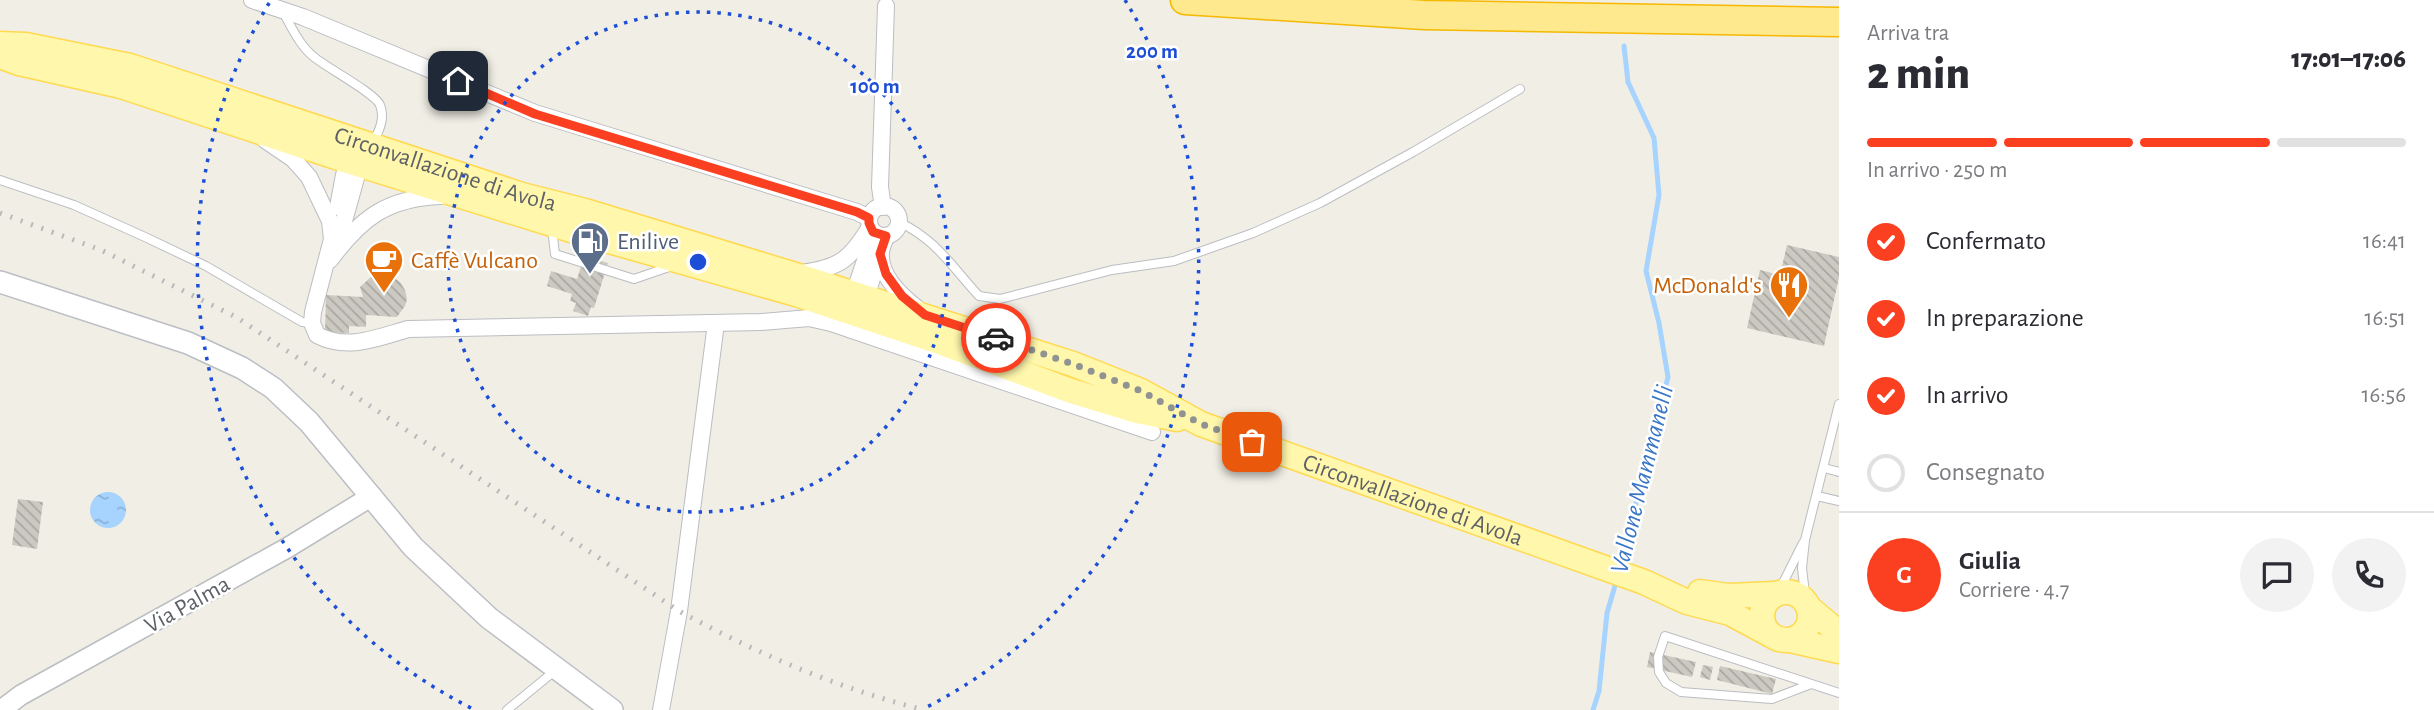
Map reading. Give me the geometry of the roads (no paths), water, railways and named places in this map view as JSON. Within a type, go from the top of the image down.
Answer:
[{"type":"highway","points":[[1185,0],[1424,15],[1839,22]]},
{"type":"main road","name":"Circonvallazione di Avola","points":[[0,44],[26,45],[130,66],[344,137],[366,152],[459,195],[551,223],[685,261],[857,304],[925,315],[1073,364],[1141,391],[1201,424]]},
{"type":"main road","name":"Circonvallazione di Avola","points":[[0,56],[19,63],[121,86],[245,127],[366,152],[585,211],[792,274],[857,304],[1071,391],[1137,411],[1201,424],[1644,582]]},
{"type":"main road","points":[[0,282],[188,343],[242,368],[273,388],[309,422],[413,547],[489,618],[557,669],[601,707]]},
{"type":"main road","points":[[1644,582],[1714,595],[1790,592],[1839,633]]},
{"type":"main road","points":[[1644,582],[1688,602],[1730,613],[1780,638],[1839,651]]},
{"type":"main road","points":[[1776,593],[1763,606],[1761,614],[1765,629],[1780,638],[1802,634],[1807,628],[1810,614],[1807,605]]},
{"type":"street","points":[[252,0],[535,114],[857,212],[875,228],[895,231],[899,222],[895,211],[883,206],[874,210],[875,228],[880,254],[893,286],[925,315]]},
{"type":"street","points":[[883,206],[880,187],[886,6]]},
{"type":"street","points":[[245,127],[293,159],[309,177],[330,221],[331,252]]},
{"type":"street","points":[[366,152],[344,175],[331,252],[313,312],[317,335],[331,342],[355,343],[408,330],[716,323],[809,318],[831,323],[1152,432]]},
{"type":"street","points":[[331,252],[382,208],[421,196],[459,195]]},
{"type":"street","points":[[792,274],[827,270],[844,261],[875,228]]},
{"type":"street","points":[[857,304],[875,228]]},
{"type":"street","points":[[857,304],[880,254]]},
{"type":"street","points":[[661,710],[679,611],[716,323]]},
{"type":"street","name":"Via Palma","points":[[1,710],[21,695],[287,548],[372,496]]},
{"type":"lane","points":[[282,10],[298,39],[312,56],[356,87],[370,93],[380,105],[382,119],[379,131],[366,152]]},
{"type":"lane","points":[[899,222],[920,232],[942,252],[979,296],[1000,299],[1112,270],[1174,261],[1253,233],[1343,190],[1520,89]]},
{"type":"lane","points":[[0,180],[74,205],[145,237],[206,266],[302,322],[313,323]]},
{"type":"lane","points":[[1807,605],[1802,568],[1805,540],[1839,404]]},
{"type":"lane","points":[[1824,468],[1839,472]]},
{"type":"lane","points":[[1817,496],[1839,501]]},
{"type":"lane","points":[[1776,593],[1805,540]]},
{"type":"lane","points":[[1811,684],[1772,699],[1681,692],[1666,683],[1659,672],[1658,657],[1665,636],[1839,693]]},
{"type":"lane","points":[[508,710],[557,669]]},
{"type":"water","points":[[108,492],[121,497],[126,510],[121,523],[108,528],[95,523],[90,510],[95,497]]},
{"type":"waterway","name":"Vallone Mammanelli","points":[[1620,566],[1668,377],[1659,323],[1646,271],[1659,195],[1654,138],[1628,82],[1624,46]]},
{"type":"waterway","name":"Vallone Mammanelli","points":[[1593,710],[1599,691],[1607,613],[1617,579]]},
{"type":"railway","points":[[0,213],[101,250],[236,317],[679,611],[738,642],[799,668],[860,691],[924,710]]},
{"type":"place","name":"Enilive","points":[[590,275]]},
{"type":"place","name":"Caffè Vulcano","points":[[384,294]]},
{"type":"place","name":"McDonald's","points":[[1789,319]]}]
